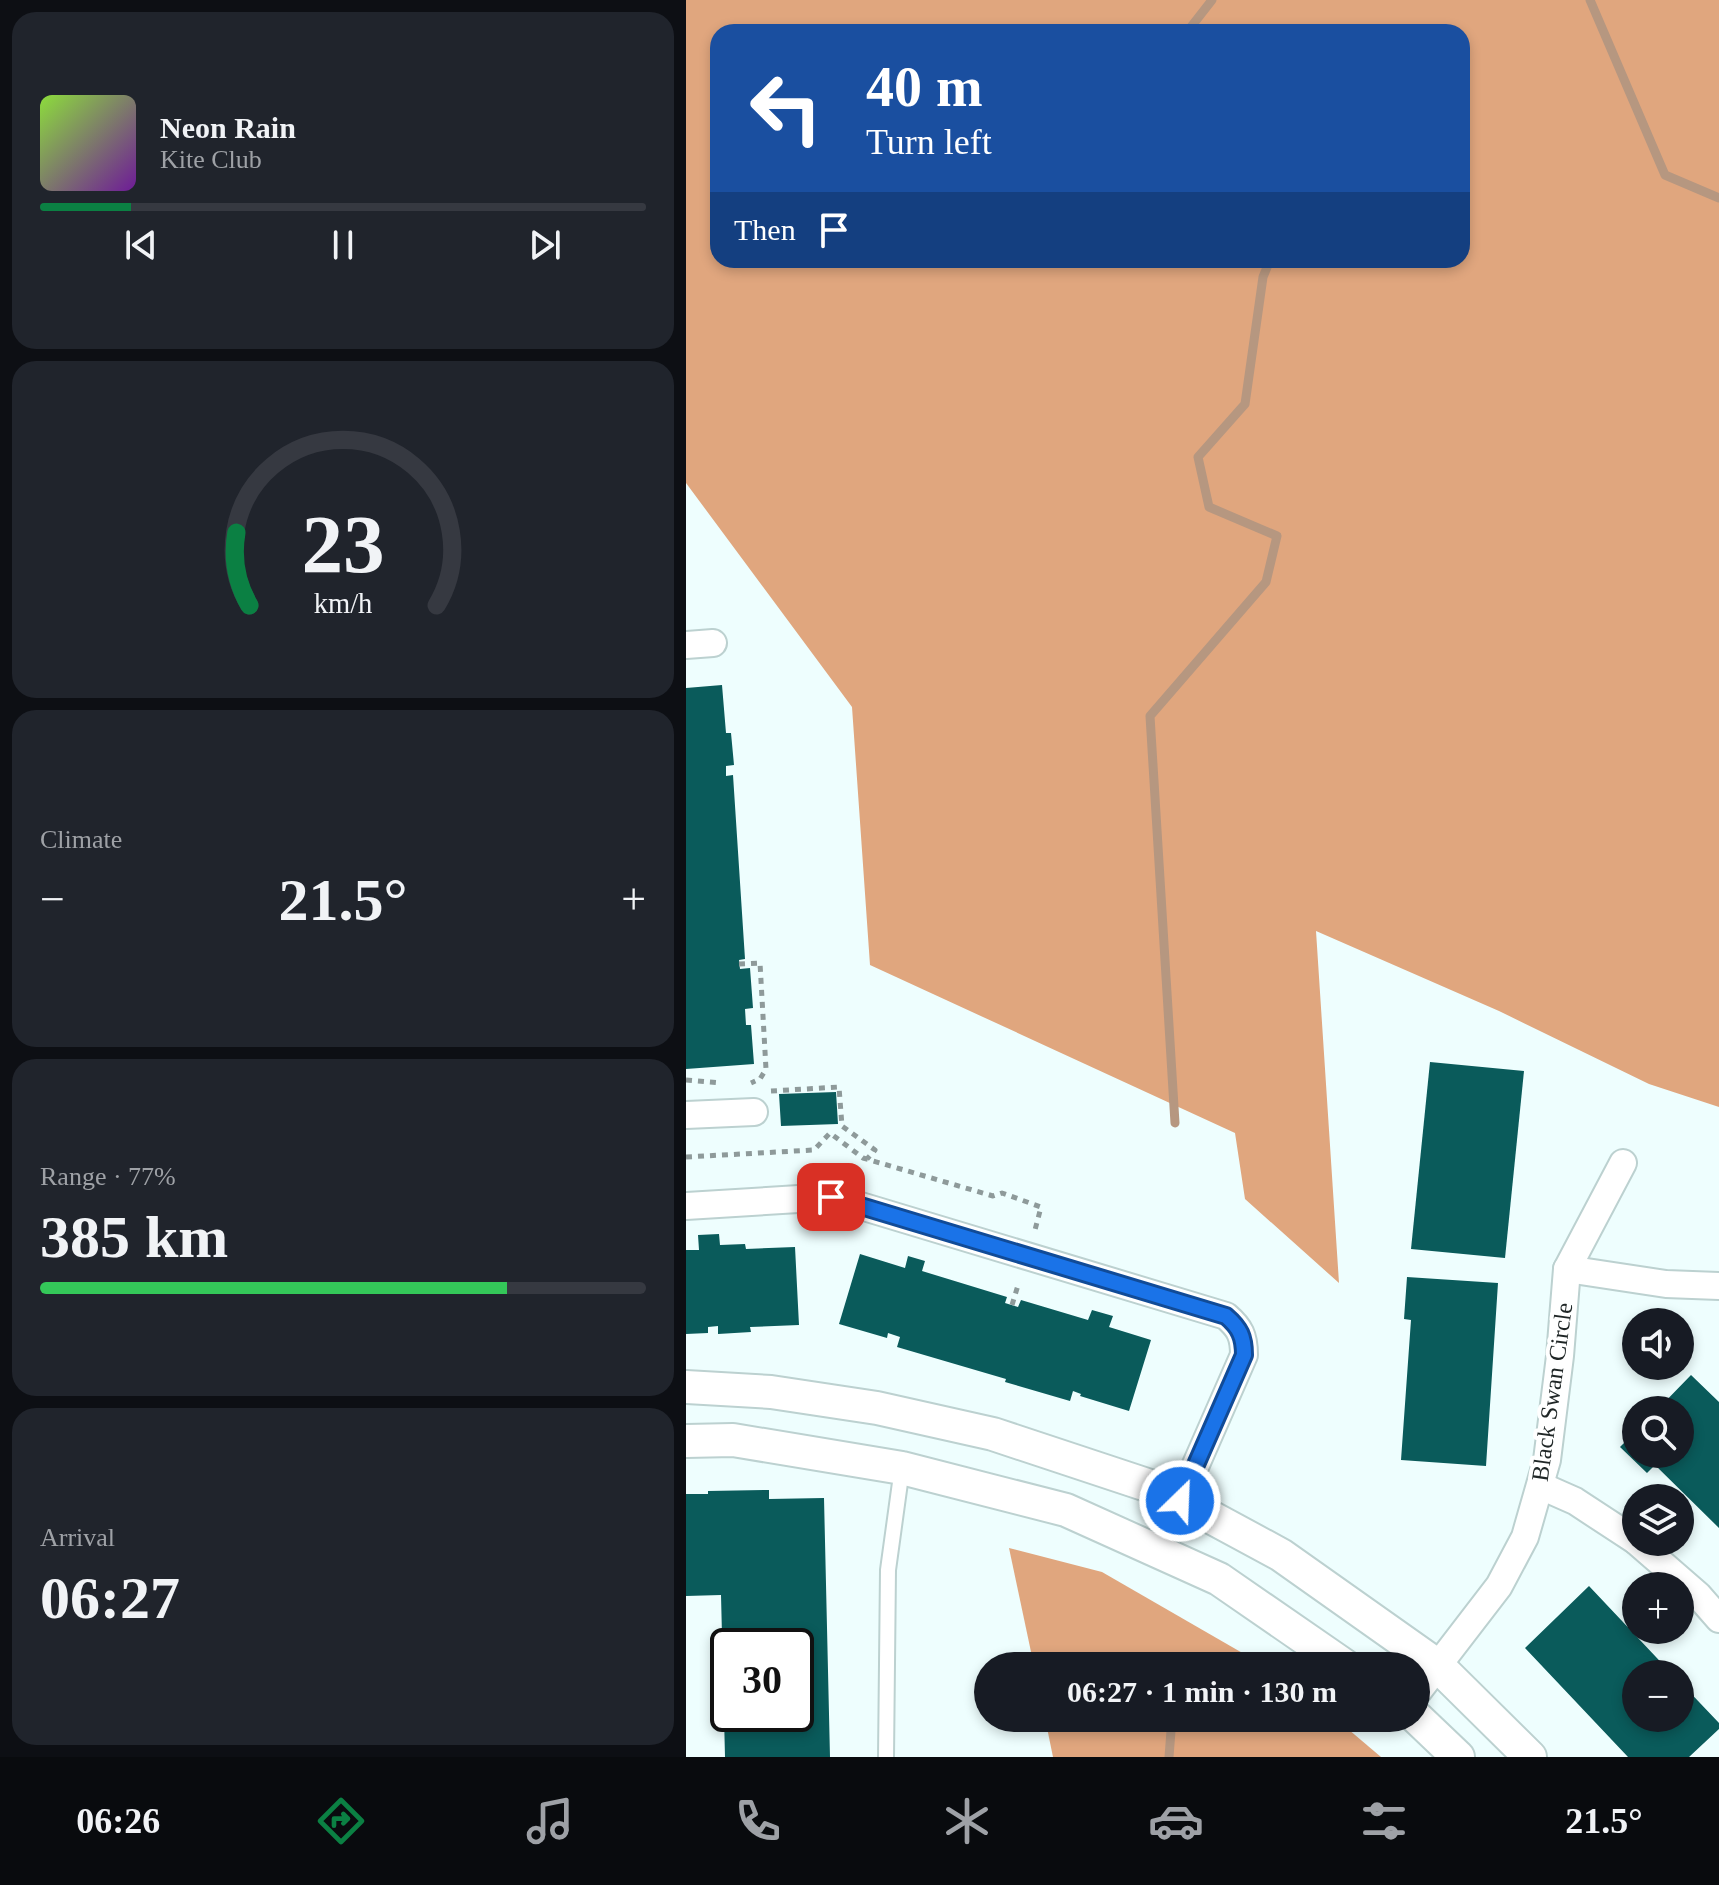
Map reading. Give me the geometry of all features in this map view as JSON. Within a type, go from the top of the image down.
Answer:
[{"type":"street","points":[[686,645],[713,643]]},
{"type":"street","points":[[686,1115],[754,1112]]},
{"type":"street","name":"Black Swan Circle","points":[[1430,1676],[1499,1586],[1525,1537],[1541,1486],[1554,1407],[1567,1269],[1623,1163]]},
{"type":"street","points":[[686,1206],[831,1197],[1226,1316],[1238,1326],[1244,1339],[1244,1355],[1180,1501]]},
{"type":"street","points":[[1567,1269],[1666,1284],[1719,1286]]},
{"type":"street","points":[[686,1387],[771,1392],[877,1408],[993,1434],[1159,1489],[1281,1555],[1438,1666],[1530,1757]]},
{"type":"street","points":[[686,1441],[733,1440],[902,1468],[1066,1510],[1219,1579],[1325,1652]]},
{"type":"street","points":[[1541,1486],[1575,1501],[1622,1533]]},
{"type":"street","points":[[1652,1556],[1698,1595],[1719,1619]]},
{"type":"street","points":[[1430,1730],[1458,1757]]},
{"type":"lane","points":[[886,1757],[888,1570],[902,1468]]},
{"type":"path","points":[[739,964],[760,963],[766,1069],[760,1079],[761,1092],[839,1087],[842,1126],[875,1150],[867,1159]]},
{"type":"path","points":[[745,1085],[760,1079]]},
{"type":"path","points":[[686,1080],[730,1084]]},
{"type":"path","points":[[686,1157],[814,1150],[830,1133],[867,1159],[993,1196],[1002,1193],[1041,1207],[1033,1237]]},
{"type":"path","points":[[1012,1305],[1021,1277]]},
{"type":"shaded area","points":[[686,0],[1719,0],[1719,1107],[1649,1084],[1499,1011],[1316,931],[1339,1283],[1245,1199],[1235,1133],[870,965],[852,707],[686,483]]},
{"type":"shaded area","points":[[1009,1548],[1102,1572],[1241,1652],[1031,1652]]},
{"type":"shaded area","points":[[1048,1732],[1352,1732],[1381,1757],[1053,1757]]},
{"type":"building","points":[[722,685],[726,733],[731,733],[734,765],[726,766],[726,776],[733,775],[745,959],[739,960],[740,969],[750,968],[753,1008],[745,1009],[746,1025],[751,1025],[754,1064],[686,1069],[686,688]]},
{"type":"building","points":[[1430,1062],[1524,1071],[1505,1258],[1411,1249]]},
{"type":"building","points":[[836,1092],[838,1124],[781,1126],[779,1094]]},
{"type":"building","points":[[719,1234],[720,1245],[745,1244],[746,1249],[795,1247],[799,1325],[750,1327],[751,1332],[718,1334],[718,1326],[708,1327],[708,1333],[686,1334],[686,1250],[699,1250],[698,1235]]},
{"type":"building","points":[[860,1254],[905,1268],[908,1256],[925,1261],[922,1271],[1007,1297],[1005,1303],[1018,1307],[1021,1300],[1088,1320],[1092,1310],[1113,1316],[1109,1327],[1151,1340],[1129,1411],[1073,1391],[1070,1401],[1005,1382],[1006,1379],[897,1347],[900,1337],[888,1333],[887,1338],[839,1324]]},
{"type":"building","points":[[1407,1277],[1498,1283],[1486,1466],[1401,1460],[1411,1320],[1404,1319]]},
{"type":"building","points":[[1694,1378],[1719,1402],[1719,1528],[1694,1503],[1694,1484],[1674,1484],[1658,1468],[1694,1468],[1694,1396],[1671,1396],[1686,1380]]},
{"type":"building","points":[[769,1490],[769,1499],[824,1498],[830,1757],[725,1757],[724,1732],[814,1732],[814,1628],[722,1628],[721,1595],[686,1596],[686,1494],[708,1494],[708,1491]]},
{"type":"building","points":[[1589,1586],[1622,1621],[1622,1644],[1644,1644],[1659,1660],[1622,1660],[1622,1732],[1694,1732],[1694,1697],[1719,1723],[1719,1729],[1689,1757],[1628,1757],[1525,1648]]},
{"type":"waterway","points":[[1193,24],[1212,0]]},
{"type":"waterway","points":[[1590,0],[1665,175],[1719,198]]},
{"type":"waterway","points":[[1175,1123],[1150,716],[1266,582],[1277,536],[1209,507],[1198,457],[1245,404],[1267,268]]},
{"type":"waterway","points":[[1169,1757],[1171,1732]]},
{"type":"route","points":[[831,1197],[1226,1316],[1238,1326],[1244,1339],[1244,1355],[1180,1501]]}]
